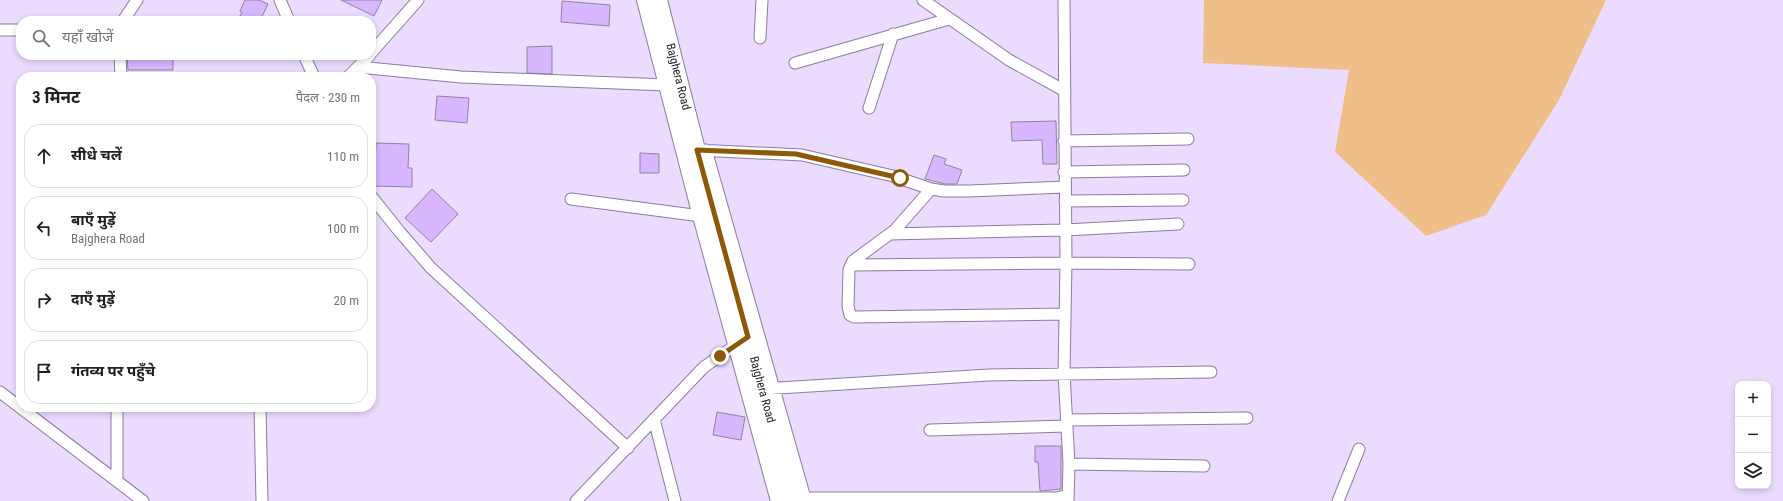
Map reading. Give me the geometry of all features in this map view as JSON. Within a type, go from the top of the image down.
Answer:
[{"type":"main road","name":"Bajghera Road","points":[[645,0],[701,216],[792,500]]},
{"type":"main road","name":"Bajghera Road","points":[[659,0],[702,150],[742,341],[768,389],[792,500]]},
{"type":"street","points":[[126,16],[137,0]]},
{"type":"street","points":[[280,0],[287,16]]},
{"type":"street","points":[[376,47],[418,0]]},
{"type":"street","points":[[760,38],[762,0]]},
{"type":"street","points":[[923,0],[1009,60],[1065,91]]},
{"type":"street","points":[[792,500],[1068,498],[1069,464],[1064,373],[1066,263],[1064,172],[1064,0]]},
{"type":"street","points":[[795,63],[949,19]]},
{"type":"street","points":[[0,30],[16,30]]},
{"type":"street","points":[[869,108],[894,34]]},
{"type":"street","points":[[120,60],[121,72]]},
{"type":"street","points":[[306,60],[312,72]]},
{"type":"street","points":[[353,72],[364,60]]},
{"type":"street","points":[[358,67],[461,77],[667,85]]},
{"type":"street","points":[[1064,141],[1188,139]]},
{"type":"street","points":[[1065,187],[969,191],[931,189],[893,176],[802,154],[702,150],[768,389],[981,375],[1211,372]]},
{"type":"street","points":[[1064,172],[1184,170]]},
{"type":"street","points":[[931,189],[890,234],[857,258],[850,265],[848,312],[850,315],[854,317],[1064,314]]},
{"type":"street","points":[[572,199],[701,216]]},
{"type":"street","points":[[1065,201],[1183,200]]},
{"type":"street","points":[[376,202],[398,231],[431,268],[628,448]]},
{"type":"street","points":[[890,234],[1065,230],[1178,224]]},
{"type":"street","points":[[850,265],[1066,263],[1189,264]]},
{"type":"street","points":[[576,501],[704,367],[742,341]]},
{"type":"street","points":[[0,392],[16,404]]},
{"type":"street","points":[[26,412],[143,501]]},
{"type":"street","points":[[117,412],[117,481]]},
{"type":"street","points":[[260,412],[262,501]]},
{"type":"street","points":[[930,430],[1067,423],[1246,418]]},
{"type":"street","points":[[654,419],[675,501]]},
{"type":"street","points":[[1338,501],[1359,449]]},
{"type":"street","points":[[1069,464],[1204,466]]},
{"type":"shaded area","points":[[1204,0],[1606,0],[1559,100],[1486,215],[1426,236],[1335,152],[1349,70],[1203,63]]},
{"type":"building","points":[[245,0],[259,0],[268,4],[262,16],[240,16],[242,12],[240,11]]},
{"type":"building","points":[[341,0],[382,0],[374,16]]},
{"type":"building","points":[[562,1],[610,5],[609,26],[561,22]]},
{"type":"building","points":[[552,46],[552,74],[527,73],[527,47]]},
{"type":"building","points":[[127,60],[173,60],[173,70],[128,70]]},
{"type":"building","points":[[437,96],[469,98],[467,123],[435,120]]},
{"type":"building","points":[[1056,121],[1057,164],[1043,164],[1042,140],[1012,141],[1011,122]]},
{"type":"building","points":[[376,143],[409,144],[408,168],[412,168],[412,187],[376,186]]},
{"type":"building","points":[[640,153],[659,154],[659,173],[640,173]]},
{"type":"building","points":[[934,155],[946,159],[944,164],[962,170],[957,184],[945,184],[925,179]]},
{"type":"building","points":[[432,189],[458,214],[431,242],[405,218]]},
{"type":"building","points":[[717,412],[745,417],[741,440],[713,435]]},
{"type":"building","points":[[1035,446],[1061,446],[1061,489],[1040,491],[1038,462],[1035,462]]},
{"type":"route","points":[[720,356],[748,337],[697,150],[802,154],[900,178]]}]
